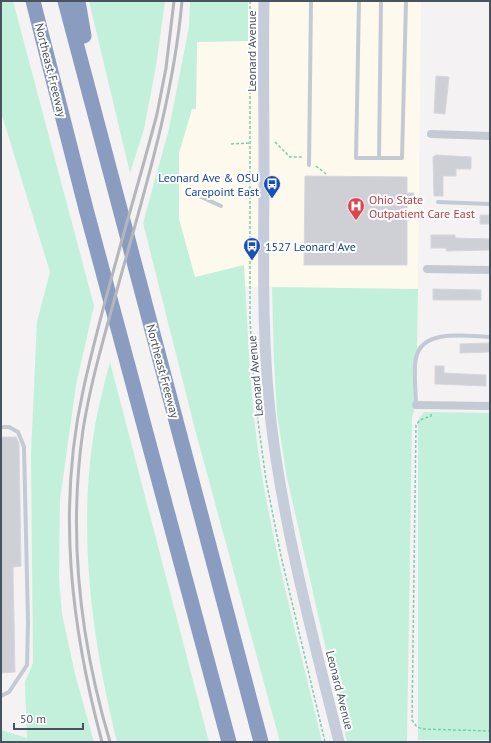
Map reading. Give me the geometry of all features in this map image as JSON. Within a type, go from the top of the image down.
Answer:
[{"type":"highway","points":[[28,1],[38,20]]},
{"type":"highway","name":"Northeast Freeway","points":[[33,1],[86,209],[228,742]]},
{"type":"highway","name":"Northeast Freeway","points":[[65,1],[261,742]]},
{"type":"highway","points":[[78,1],[106,155]]},
{"type":"street","name":"Leonard Avenue","points":[[264,1],[263,302],[268,393],[275,454],[288,528],[339,742]]},
{"type":"street","points":[[431,134],[490,136]]},
{"type":"street","points":[[427,269],[490,270]]},
{"type":"street","points":[[416,405],[490,406]]},
{"type":"lane","points":[[309,163],[311,1]]},
{"type":"lane","points":[[360,1],[356,158],[402,158],[406,1]]},
{"type":"lane","points":[[379,158],[381,1]]},
{"type":"lane","points":[[197,195],[221,206]]},
{"type":"lane","points":[[438,202],[490,204]]},
{"type":"lane","points":[[416,405],[416,358],[421,347],[428,340],[445,336],[490,337]]},
{"type":"lane","points":[[1,427],[9,427],[18,432],[24,447],[28,622],[26,665],[9,692],[1,696]]},
{"type":"path","points":[[275,142],[290,157],[305,157],[309,163],[326,174]]},
{"type":"path","points":[[231,144],[250,143]]},
{"type":"path","points":[[431,406],[431,416],[420,420],[416,425],[412,720],[417,727],[423,729],[490,731]]},
{"type":"shaded area","points":[[248,1],[421,1],[418,289],[245,287],[244,265],[195,278],[179,219],[179,153],[192,109],[196,108],[197,42],[248,41]]},
{"type":"green space","points":[[1,1],[13,1],[94,306],[76,385],[60,500],[59,579],[62,614],[75,674],[94,742],[1,742],[1,730],[27,738],[25,682],[33,663],[31,453],[37,322],[50,272],[1,112]]},
{"type":"green space","points":[[89,1],[165,1],[156,66],[144,129],[130,173]]},
{"type":"green space","points":[[190,1],[248,1],[248,41],[197,42],[196,109],[192,109],[179,153],[179,219],[195,277],[244,265],[252,393],[261,470],[281,572],[322,742],[280,742],[196,433],[143,223],[169,129],[189,27]]},
{"type":"green space","points":[[272,287],[418,289],[416,401],[412,418],[407,742],[347,742],[287,478],[277,414]]},
{"type":"green space","points":[[110,362],[209,742],[117,742],[100,662],[89,580],[87,538],[91,456],[97,415]]},
{"type":"green space","points":[[424,412],[490,413],[490,740],[418,740],[418,420]]},
{"type":"building","points":[[436,76],[449,77],[445,114],[434,113]]},
{"type":"building","points":[[436,155],[471,157],[471,169],[456,169],[456,176],[443,176],[443,196],[434,196],[433,157]]},
{"type":"building","name":"Ohio State Outpatient Care East","points":[[305,176],[407,177],[407,193],[414,193],[415,201],[407,201],[407,265],[304,265]]},
{"type":"building","points":[[480,215],[489,215],[489,224],[480,224]]},
{"type":"building","points":[[431,235],[455,235],[455,238],[490,239],[490,250],[446,251],[446,248],[431,248]]},
{"type":"building","points":[[433,289],[481,290],[481,300],[433,300]]},
{"type":"building","points":[[490,343],[489,352],[460,353],[460,344]]},
{"type":"building","points":[[435,366],[444,366],[444,373],[486,375],[486,386],[435,384]]},
{"type":"building","points":[[1,437],[16,437],[19,443],[21,566],[13,567],[15,672],[1,673]]},
{"type":"railway","points":[[102,742],[82,655],[71,568],[69,524],[75,435],[91,356],[157,114],[166,68],[174,1]]},
{"type":"railway","points":[[110,742],[91,665],[84,627],[77,548],[79,469],[83,430],[93,380],[146,187],[164,113],[178,39],[182,1]]},
{"type":"place","name":"Leonard Ave & OSU Carepoint East","points":[[272,199]]},
{"type":"place","name":"Ohio State Outpatient Care East","points":[[356,221]]},
{"type":"place","name":"1527 Leonard Ave","points":[[252,261]]}]
